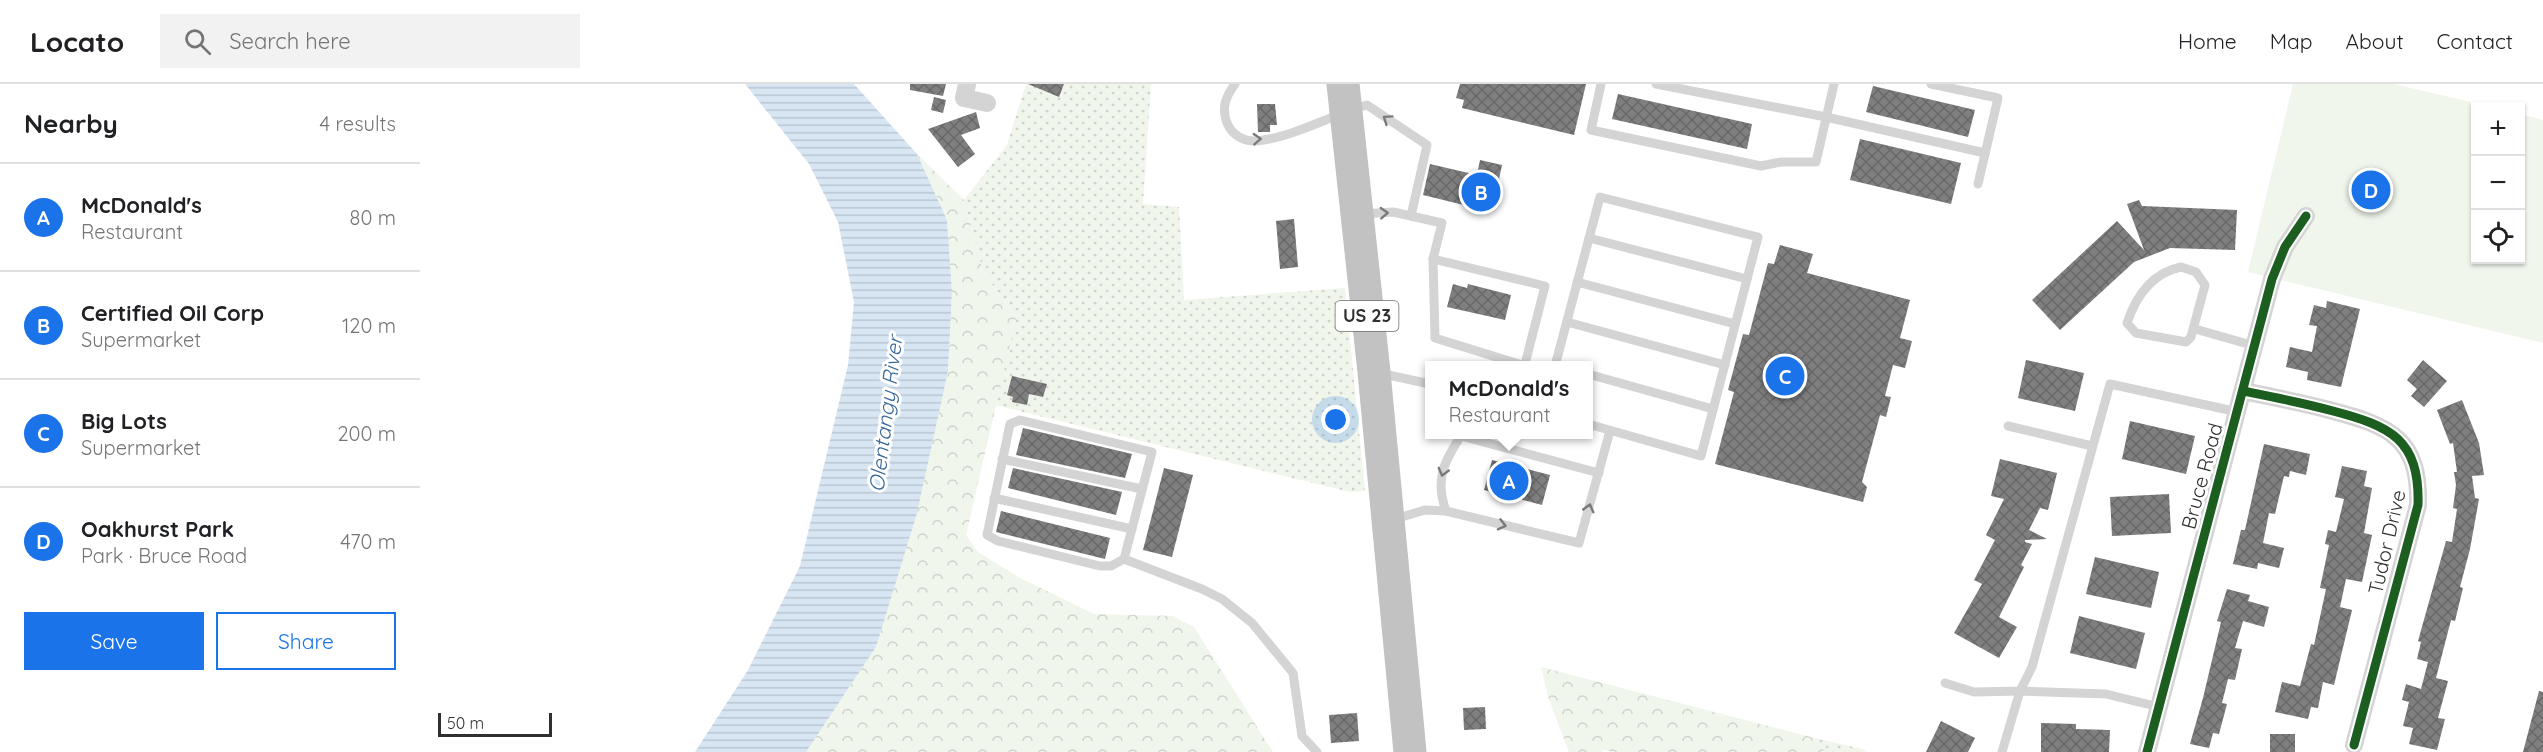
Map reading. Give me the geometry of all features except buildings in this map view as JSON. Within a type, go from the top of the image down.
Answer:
[{"type":"highway","name":"US 23","points":[[1344,97],[1374,372],[1410,752]]},
{"type":"street","points":[[967,84],[964,98],[987,103]]},
{"type":"street","name":"Bruce Road","points":[[2147,752],[2279,260],[2306,216]]},
{"type":"street","name":"Tudor Drive","points":[[2243,391],[2312,405],[2371,422],[2386,429],[2401,441],[2417,474],[2418,505],[2354,745]]},
{"type":"lane","points":[[1235,84],[1226,97],[1224,111],[1228,125],[1239,138],[1255,141],[1277,136],[1344,97],[1367,105],[1427,145],[1411,216]]},
{"type":"lane","points":[[1601,84],[1591,130],[1761,166],[1781,162],[1816,162],[1834,84]]},
{"type":"lane","points":[[1656,84],[1826,117],[1985,153]]},
{"type":"lane","points":[[1931,84],[1998,98],[1978,184]]},
{"type":"lane","points":[[1556,361],[1600,197],[1758,237],[1701,456],[1593,426]]},
{"type":"lane","points":[[1356,215],[1393,212],[1442,223],[1433,259],[1435,338],[1512,361]]},
{"type":"lane","points":[[1589,238],[1747,279]]},
{"type":"lane","points":[[1433,259],[1545,286],[1526,361]]},
{"type":"lane","points":[[2181,267],[2196,272],[2205,285],[2195,329],[2191,338],[2186,342],[2136,333],[2127,323],[2133,304],[2148,286],[2164,270],[2181,267]]},
{"type":"lane","points":[[1577,282],[1735,324]]},
{"type":"lane","points":[[1567,322],[1725,365]]},
{"type":"lane","points":[[2195,329],[2255,346]]},
{"type":"lane","points":[[1374,372],[1425,383]]},
{"type":"lane","points":[[1593,376],[1713,409]]},
{"type":"lane","points":[[2002,752],[2020,691],[2032,667],[2110,384],[2238,411]]},
{"type":"lane","points":[[1020,420],[1152,452],[1142,489],[1124,559],[1111,566],[1100,566],[990,538],[987,535],[1010,424],[1020,420]]},
{"type":"lane","points":[[2008,426],[2092,446]]},
{"type":"lane","points":[[1388,521],[1425,510],[1446,511],[1579,543],[1611,431]]},
{"type":"lane","points":[[1446,511],[1440,496],[1440,485],[1449,452],[1459,439]]},
{"type":"lane","points":[[1476,439],[1599,473]]},
{"type":"lane","points":[[1002,459],[1142,489]]},
{"type":"lane","points":[[994,498],[1132,529]]},
{"type":"lane","points":[[1124,559],[1202,589],[1222,599],[1252,623],[1293,673],[1302,736],[1317,752]]},
{"type":"lane","points":[[1945,683],[1974,692],[2106,694],[2159,707]]},
{"type":"green space","points":[[1026,84],[1151,84],[1143,204],[1179,207],[1184,300],[1345,288],[1365,491],[1350,492],[995,405],[1016,319],[983,271],[964,200],[1007,145]]},
{"type":"green space","points":[[2293,84],[2394,84],[2471,102],[2471,264],[2525,264],[2525,115],[2543,120],[2543,343],[2248,272]]},
{"type":"green space","points":[[917,154],[964,200],[983,271],[1016,319],[966,535],[978,552],[1020,578],[1094,614],[1173,616],[1194,627],[1273,752],[806,752],[876,647],[948,371],[952,292],[947,220]]},
{"type":"green space","points":[[1541,667],[1815,738],[1825,752],[1614,752],[1603,750],[1602,752],[1569,752],[1548,697]]},
{"type":"green space","points":[[1815,738],[1866,750],[1865,752],[1825,752]]},
{"type":"water","name":"Olentangy River","points":[[745,84],[854,84],[917,154],[947,220],[952,292],[948,371],[917,513],[876,647],[806,752],[695,752],[748,670],[800,566],[848,365],[854,302],[838,222],[809,164]]},
{"type":"cycle path","points":[[2147,752],[2272,279],[2285,247],[2306,216]]},
{"type":"cycle path","points":[[2243,391],[2322,408],[2371,423],[2398,439],[2407,450],[2414,465],[2418,505],[2354,745]]},
{"type":"place","name":"Oakhurst Park","points":[[2371,190]]},
{"type":"place","name":"Certified Oil Corp","points":[[1481,192]]},
{"type":"place","name":"Big Lots","points":[[1785,376]]},
{"type":"place","name":"McDonald's","points":[[1509,481]]}]
